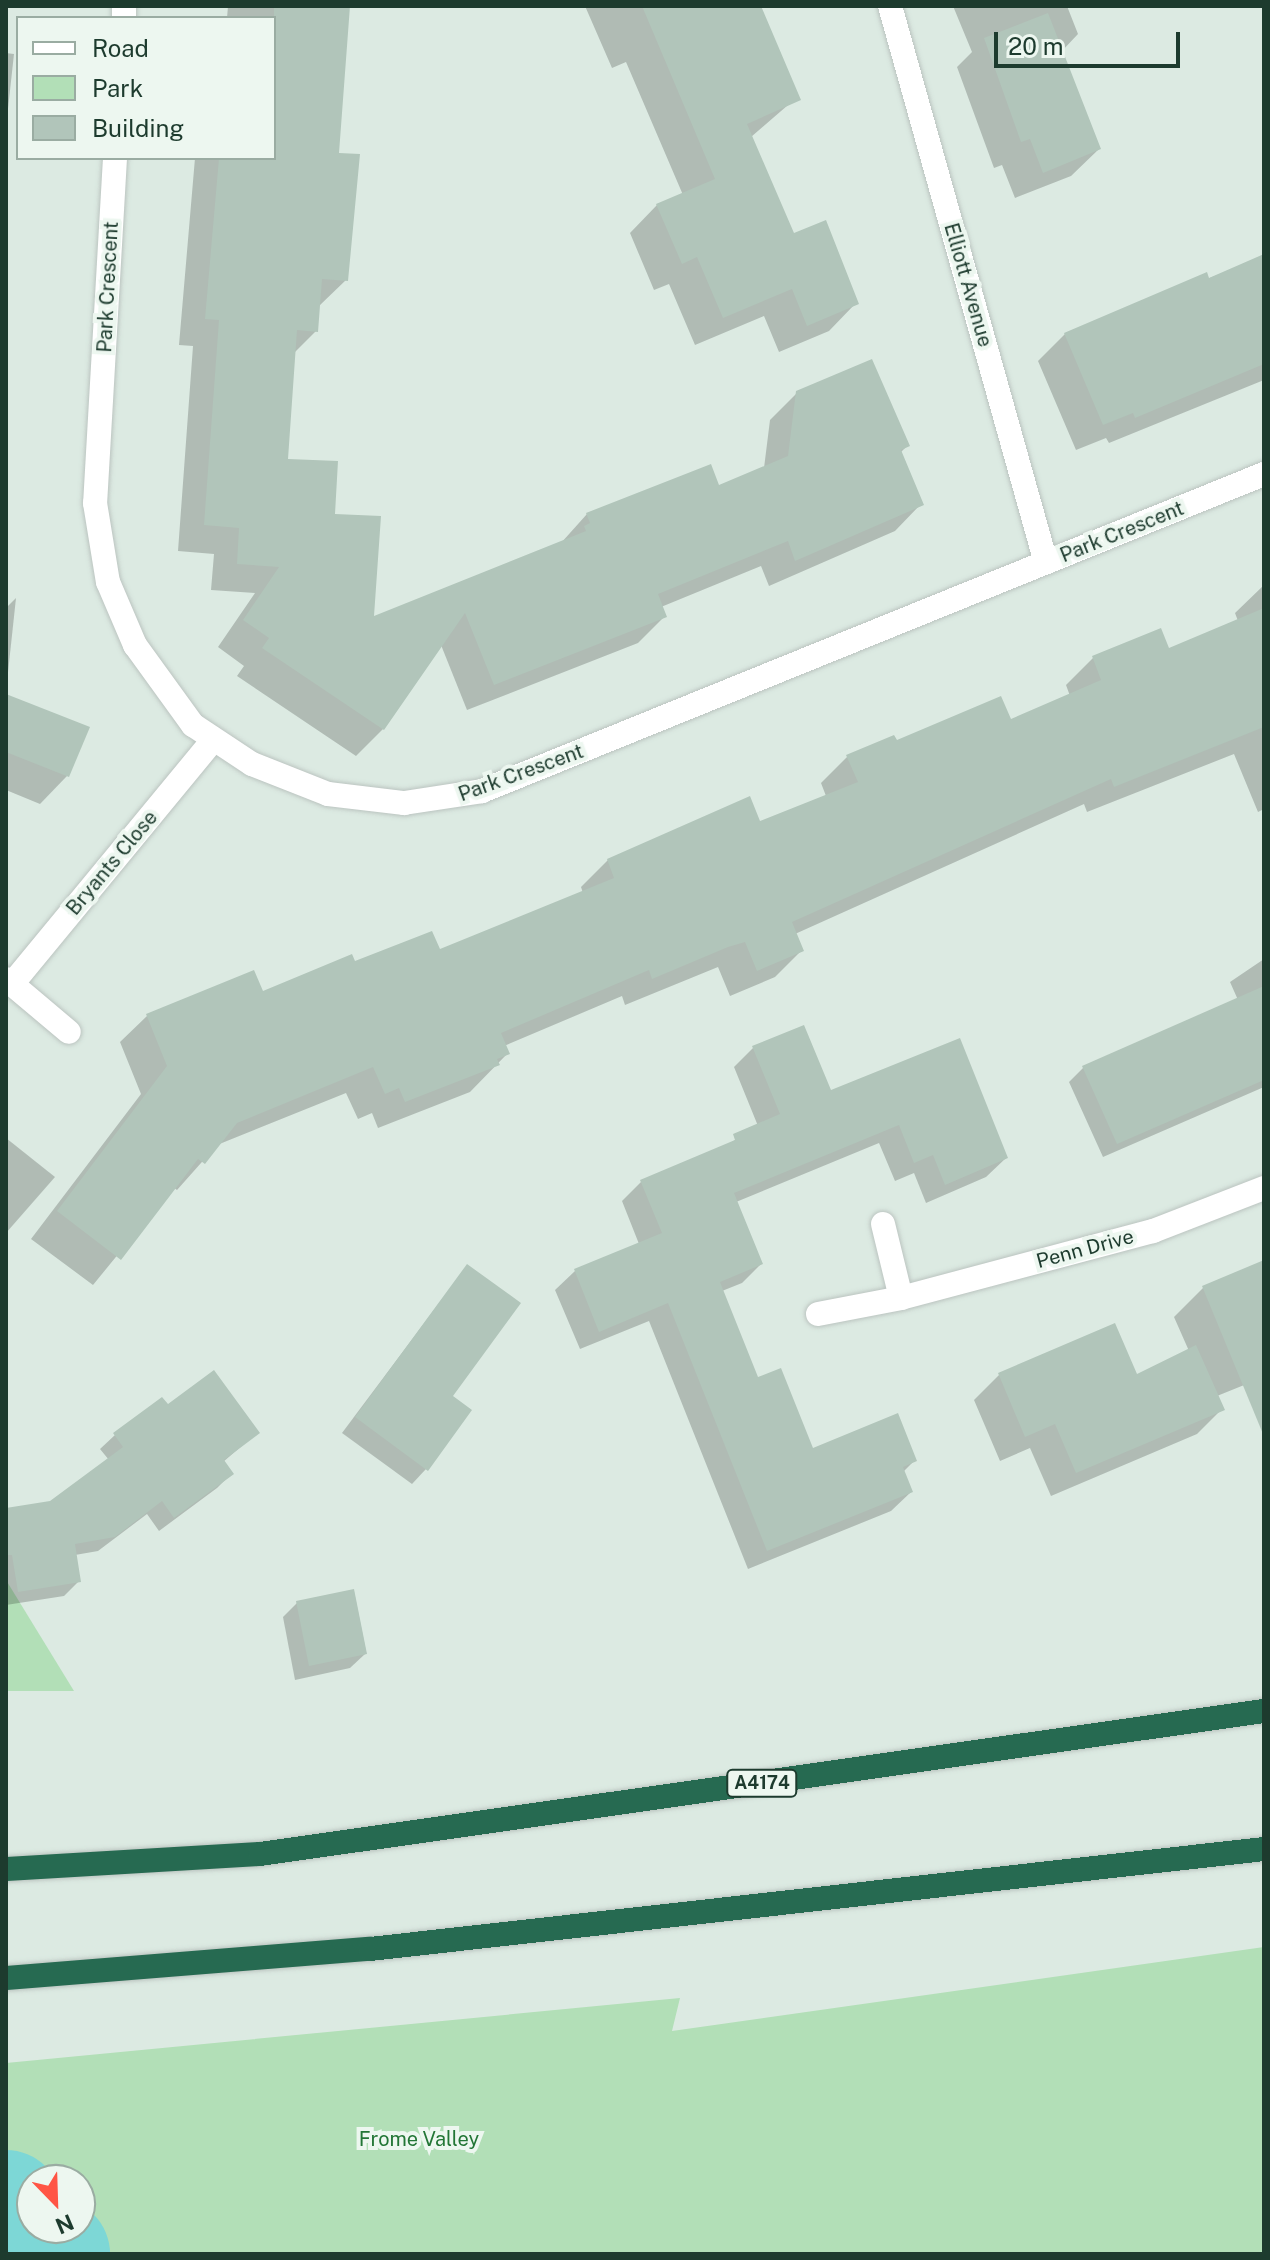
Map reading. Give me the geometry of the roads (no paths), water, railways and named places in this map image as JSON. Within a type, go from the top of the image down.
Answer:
[{"type":"highway","name":"A4174","points":[[6,1869],[260,1854],[1264,1711]]},
{"type":"highway","points":[[6,1978],[370,1949],[1264,1849]]},
{"type":"street","name":"Elliott Avenue","points":[[890,6],[1046,563]]},
{"type":"street","name":"Park Crescent","points":[[115,160],[95,503],[100,556],[124,621],[154,676],[212,741],[252,764],[328,794],[404,803],[461,797],[1264,474]]},
{"type":"street","name":"Bryants Close","points":[[69,1032],[9,982],[212,741]]},
{"type":"street","name":"Penn Drive","points":[[818,1314],[901,1298],[1153,1231],[1264,1188]]},
{"type":"street","points":[[883,1224],[901,1298]]},
{"type":"waterway","points":[[6,2206],[54,2254]]},
{"type":"park label","name":"Frome Valley","points":[[419,2139]]}]
